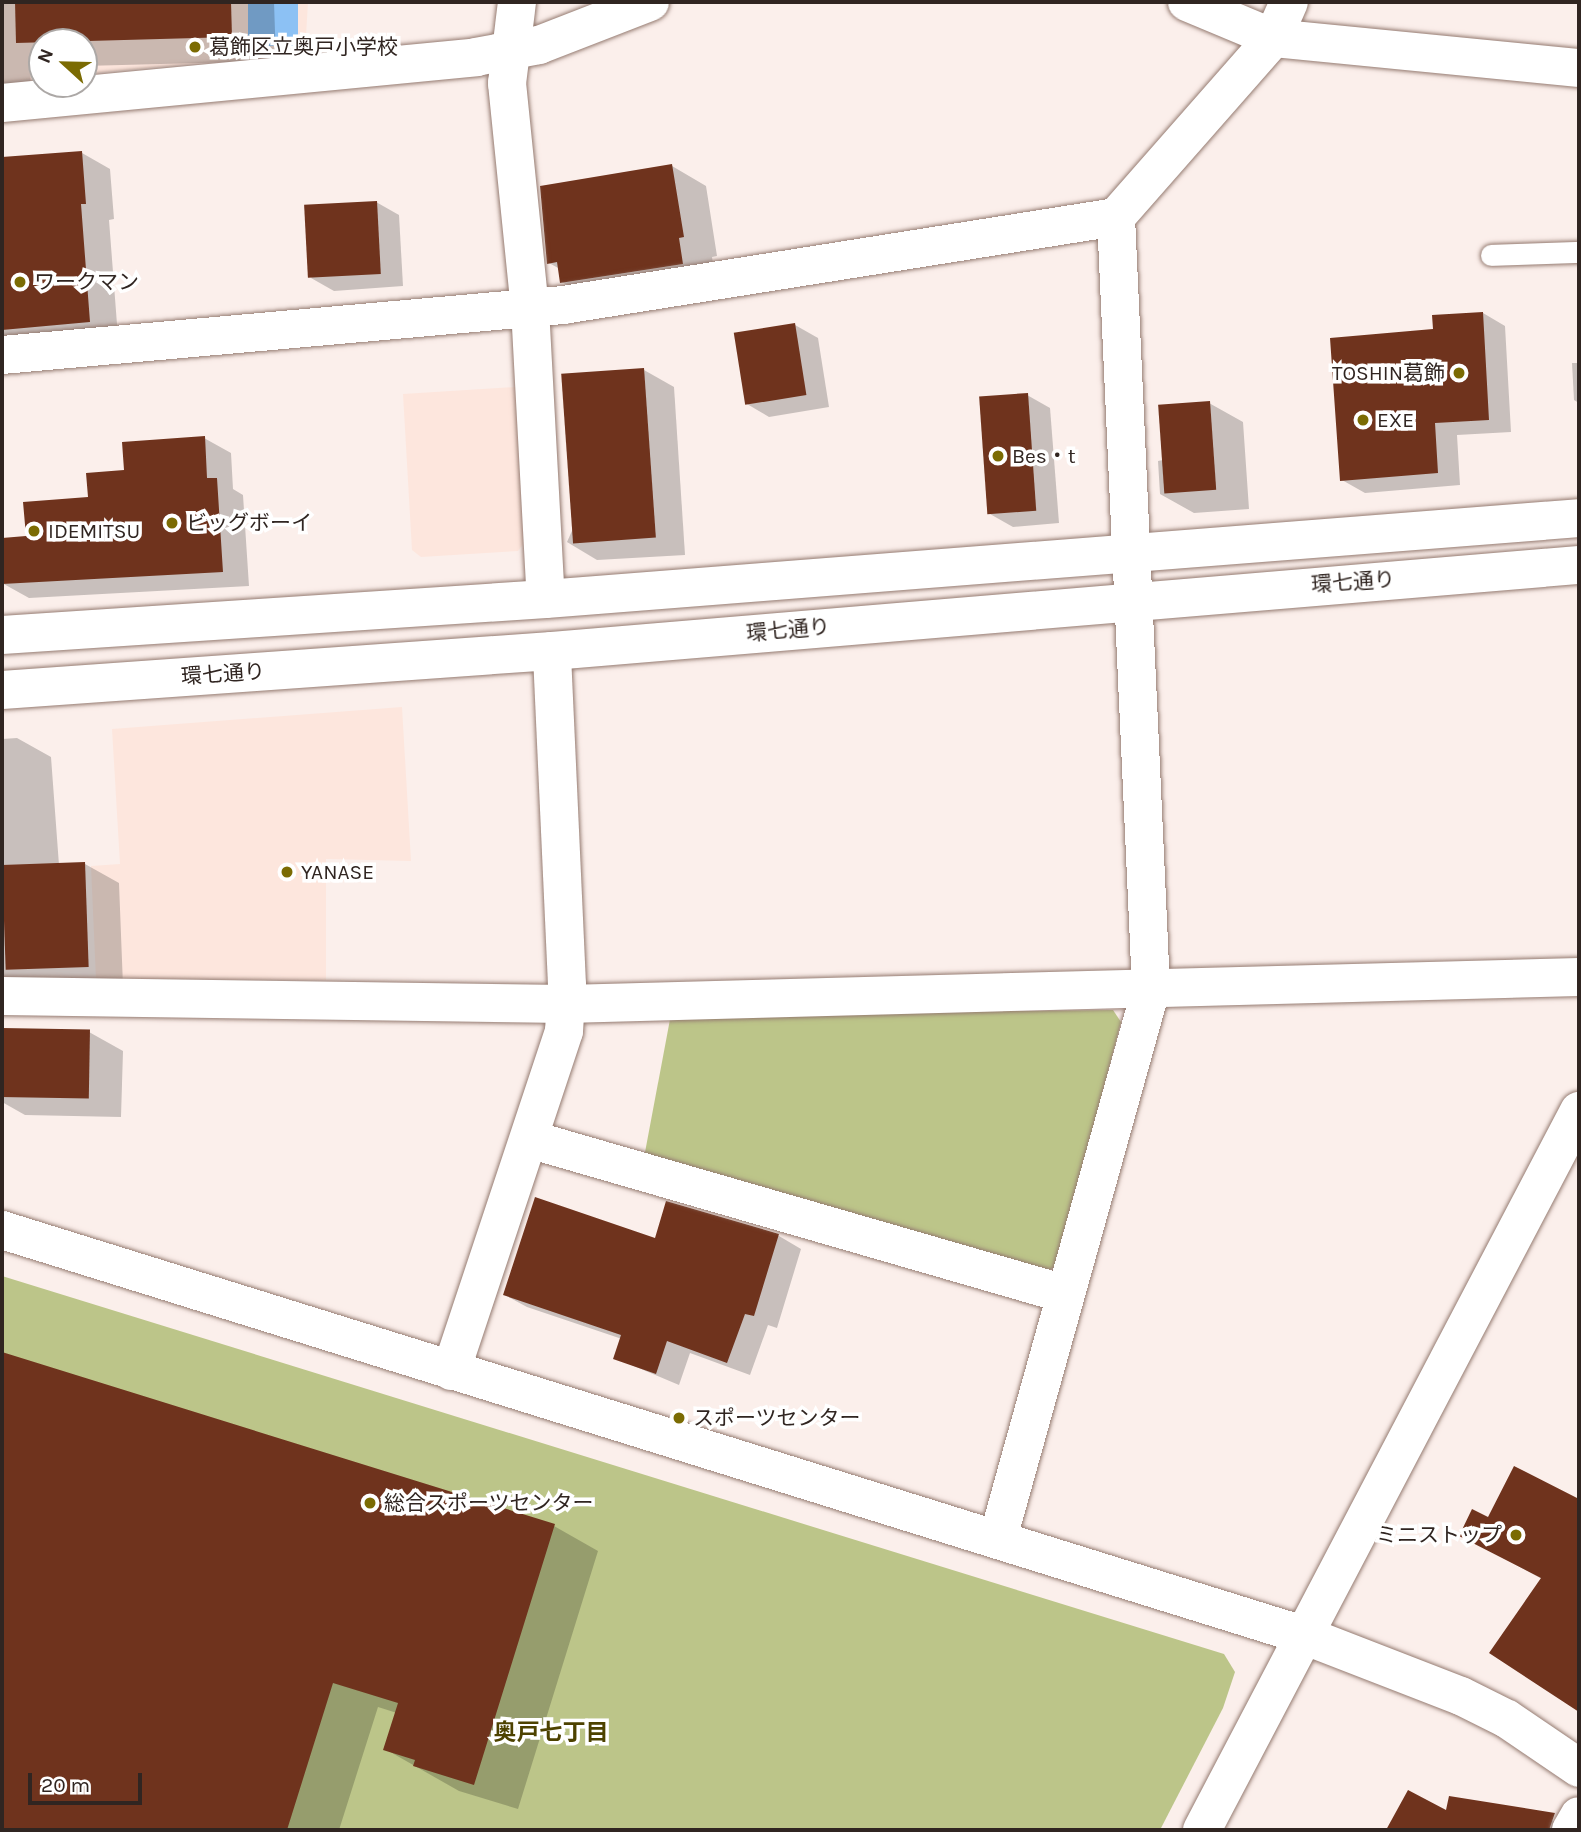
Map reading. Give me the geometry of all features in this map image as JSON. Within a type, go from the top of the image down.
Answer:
[{"type":"street","points":[[517,2],[507,83],[530,308],[546,599]]},
{"type":"street","points":[[2,103],[356,71],[510,52],[650,2]]},
{"type":"street","points":[[1187,2],[1273,38],[1579,68]]},
{"type":"street","points":[[2,355],[530,308],[1116,217],[1273,38],[1289,2]]},
{"type":"street","points":[[998,1538],[1151,989],[1136,599],[1116,217]]},
{"type":"street","points":[[2,635],[546,599],[1133,555],[1575,516]]},
{"type":"street","name":"環七通り","points":[[2,690],[552,651],[1136,599],[1577,566]]},
{"type":"street","points":[[451,1371],[564,1031],[566,1003],[552,651]]},
{"type":"street","points":[[2,996],[566,1003],[1579,977]]},
{"type":"street","points":[[1202,1830],[1579,1111]]},
{"type":"street","points":[[529,1139],[1065,1294]]},
{"type":"street","points":[[2,1230],[1306,1636],[1461,1696],[1517,1726],[1579,1768]]},
{"type":"street","points":[[1571,1830],[1579,1816]]},
{"type":"lane","points":[[1491,255],[1579,252]]},
{"type":"shaded area","name":"葛飾区立奥戸小学校","points":[[2,2],[308,2],[305,53],[98,73],[98,28],[28,28],[28,79],[2,82]]},
{"type":"shaded area","points":[[516,387],[524,543],[518,551],[421,557],[412,550],[403,394]]},
{"type":"shaded area","points":[[402,707],[411,861],[326,859],[326,980],[96,979],[91,866],[120,864],[112,729]]},
{"type":"green space","points":[[1113,1010],[1121,1022],[1057,1266],[1040,1274],[643,1163],[671,1014]]},
{"type":"green space","name":"総合スポーツセンター","points":[[2,1276],[1224,1654],[1235,1672],[1223,1708],[1160,1830],[2,1830]]},
{"type":"water","points":[[248,2],[298,2],[298,46],[248,46]]},
{"type":"building","points":[[15,2],[231,2],[232,37],[98,41],[98,28],[28,28],[28,43],[16,43]]},
{"type":"building","points":[[82,151],[86,204],[81,204],[90,322],[2,330],[2,157]]},
{"type":"building","points":[[672,164],[684,237],[679,238],[683,264],[560,283],[557,262],[547,264],[540,186]]},
{"type":"building","points":[[377,201],[381,274],[308,278],[304,205]]},
{"type":"building","points":[[1483,312],[1489,420],[1435,423],[1438,473],[1340,481],[1330,338],[1433,329],[1432,315]]},
{"type":"building","points":[[795,323],[806,395],[745,405],[734,333]]},
{"type":"building","points":[[644,368],[656,538],[573,543],[561,374]]},
{"type":"building","points":[[1028,393],[1036,511],[987,514],[979,396]]},
{"type":"building","points":[[1210,401],[1216,490],[1164,493],[1158,405]]},
{"type":"building","points":[[205,436],[207,478],[217,478],[223,572],[2,584],[2,538],[26,536],[23,502],[88,497],[86,473],[124,470],[122,442]]},
{"type":"building","points":[[85,862],[89,967],[6,970],[2,865]]},
{"type":"building","points":[[2,1028],[90,1030],[89,1099],[2,1097]]},
{"type":"building","points":[[535,1197],[655,1238],[666,1201],[779,1234],[754,1316],[745,1314],[727,1363],[667,1341],[656,1374],[613,1359],[621,1335],[503,1295]]},
{"type":"building","points":[[2,1352],[555,1524],[474,1785],[413,1766],[415,1760],[383,1750],[398,1703],[333,1683],[287,1830],[2,1830]]},
{"type":"building","points":[[1514,1466],[1579,1499],[1579,1712],[1489,1653],[1541,1578],[1459,1536],[1472,1509],[1488,1517]]},
{"type":"building","points":[[1408,1790],[1446,1810],[1449,1796],[1555,1813],[1549,1830],[1386,1830]]},
{"type":"place","name":"葛飾区立奥戸小学校","points":[[195,47]]},
{"type":"place","name":"ワークマン","points":[[20,282]]},
{"type":"place","name":"TOSHIN葛飾","points":[[1459,373]]},
{"type":"place","name":"EXE","points":[[1363,420]]},
{"type":"place","name":"Bes・t","points":[[998,456]]},
{"type":"place","name":"ビッグボーイ","points":[[172,523]]},
{"type":"place","name":"IDEMITSU","points":[[34,531]]},
{"type":"place","name":"YANASE","points":[[287,872]]},
{"type":"place","name":"スポーツセンター","points":[[679,1418]]},
{"type":"place","name":"総合スポーツセンター","points":[[370,1503]]},
{"type":"place","name":"ミニストップ","points":[[1516,1535]]},
{"type":"district","name":"奥戸七丁目","points":[[551,1733]]}]
